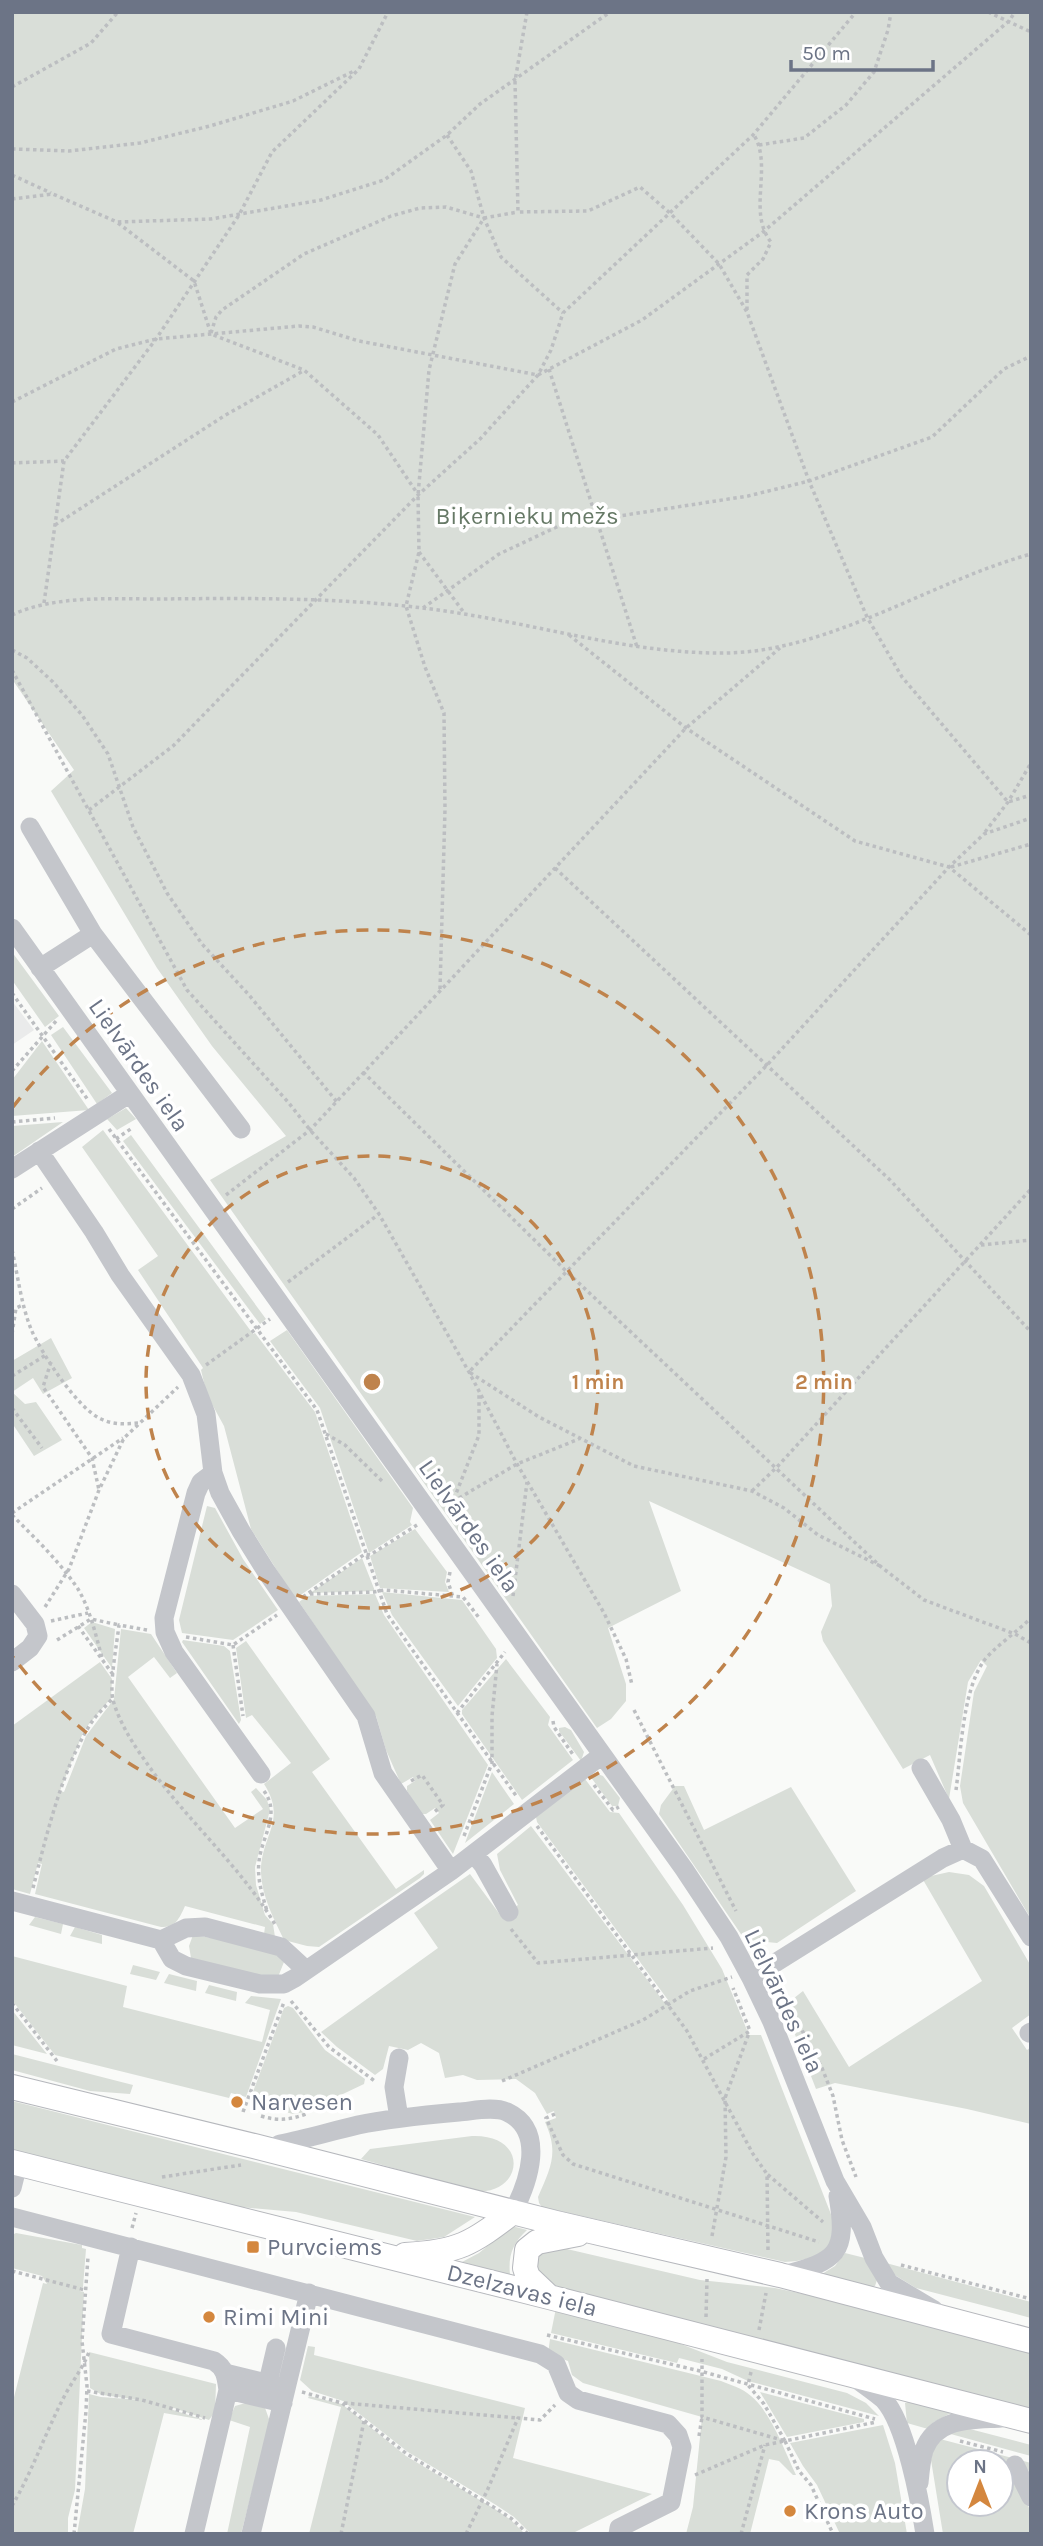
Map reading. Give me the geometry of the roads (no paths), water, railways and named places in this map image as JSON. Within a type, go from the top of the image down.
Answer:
[{"type":"main road","points":[[12,2087],[593,2232],[708,2258],[1031,2341]]},
{"type":"main road","name":"Dzelzavas iela","points":[[14,2171],[387,2256],[1023,2419]]},
{"type":"main road","points":[[387,2256],[459,2248],[478,2239],[513,2212]]},
{"type":"main road","points":[[549,2297],[528,2277],[525,2268],[527,2250],[537,2242],[551,2237],[593,2232]]},
{"type":"street","points":[[30,827],[93,934],[241,1129]]},
{"type":"street","name":"Lielvārdes iela","points":[[12,928],[684,1868],[729,1937],[751,1978],[772,2022],[835,2181],[862,2227],[874,2258],[889,2283],[950,2319]]},
{"type":"street","points":[[40,968],[93,934]]},
{"type":"street","points":[[12,1168],[129,1094]]},
{"type":"street","points":[[38,1151],[120,1275],[191,1374],[206,1415],[214,1473],[220,1493],[241,1531],[290,1606],[366,1716],[383,1773],[451,1871]]},
{"type":"street","points":[[214,1473],[201,1482],[196,1493],[164,1618],[165,1632],[174,1651],[236,1739],[261,1781]]},
{"type":"street","points":[[12,1594],[36,1624],[38,1636],[30,1648],[12,1662]]},
{"type":"street","points":[[161,1940],[172,1959],[186,1966],[260,1984],[284,1984],[451,1871],[602,1755]]},
{"type":"street","points":[[921,1768],[951,1820],[962,1849],[982,1859],[1031,1937]]},
{"type":"street","points":[[751,1978],[943,1858],[962,1849]]},
{"type":"street","points":[[474,1854],[509,1912]]},
{"type":"street","points":[[21,1903],[161,1940],[186,1928],[205,1927],[281,1947],[306,1970]]},
{"type":"street","points":[[399,2057],[394,2087],[399,2118]]},
{"type":"street","points":[[270,2150],[280,2144],[356,2125],[482,2110],[505,2111],[519,2121],[527,2132],[531,2149],[531,2163],[523,2192],[513,2212]]},
{"type":"street","name":"Lielvārdes iela","points":[[780,2276],[810,2268],[828,2259],[839,2248],[842,2218],[835,2181]]},
{"type":"street","points":[[12,2217],[92,2237],[131,2237],[309,2293],[540,2354],[555,2364],[568,2393],[578,2400],[668,2424],[678,2435],[682,2447],[671,2502],[614,2532]]},
{"type":"street","points":[[131,2237],[111,2334],[214,2361],[222,2366],[226,2381],[219,2426],[194,2534]]},
{"type":"street","points":[[251,2534],[279,2391],[309,2293]]},
{"type":"street","points":[[276,2348],[279,2391]]},
{"type":"street","points":[[850,2374],[885,2402],[897,2424],[918,2487],[925,2534]]},
{"type":"street","points":[[226,2381],[279,2391]]},
{"type":"street","points":[[918,2487],[924,2450],[933,2434],[955,2421],[1023,2419]]},
{"type":"street","points":[[1015,2465],[1031,2497]]},
{"type":"place","name":"Narvesen","points":[[237,2102]]},
{"type":"place","name":"Purvciems","points":[[253,2247]]},
{"type":"place","name":"Rimi Mini","points":[[209,2317]]},
{"type":"place","name":"Krons Auto","points":[[790,2511]]},
{"type":"park label","name":"Biķernieku mežs","points":[[527,516]]}]
